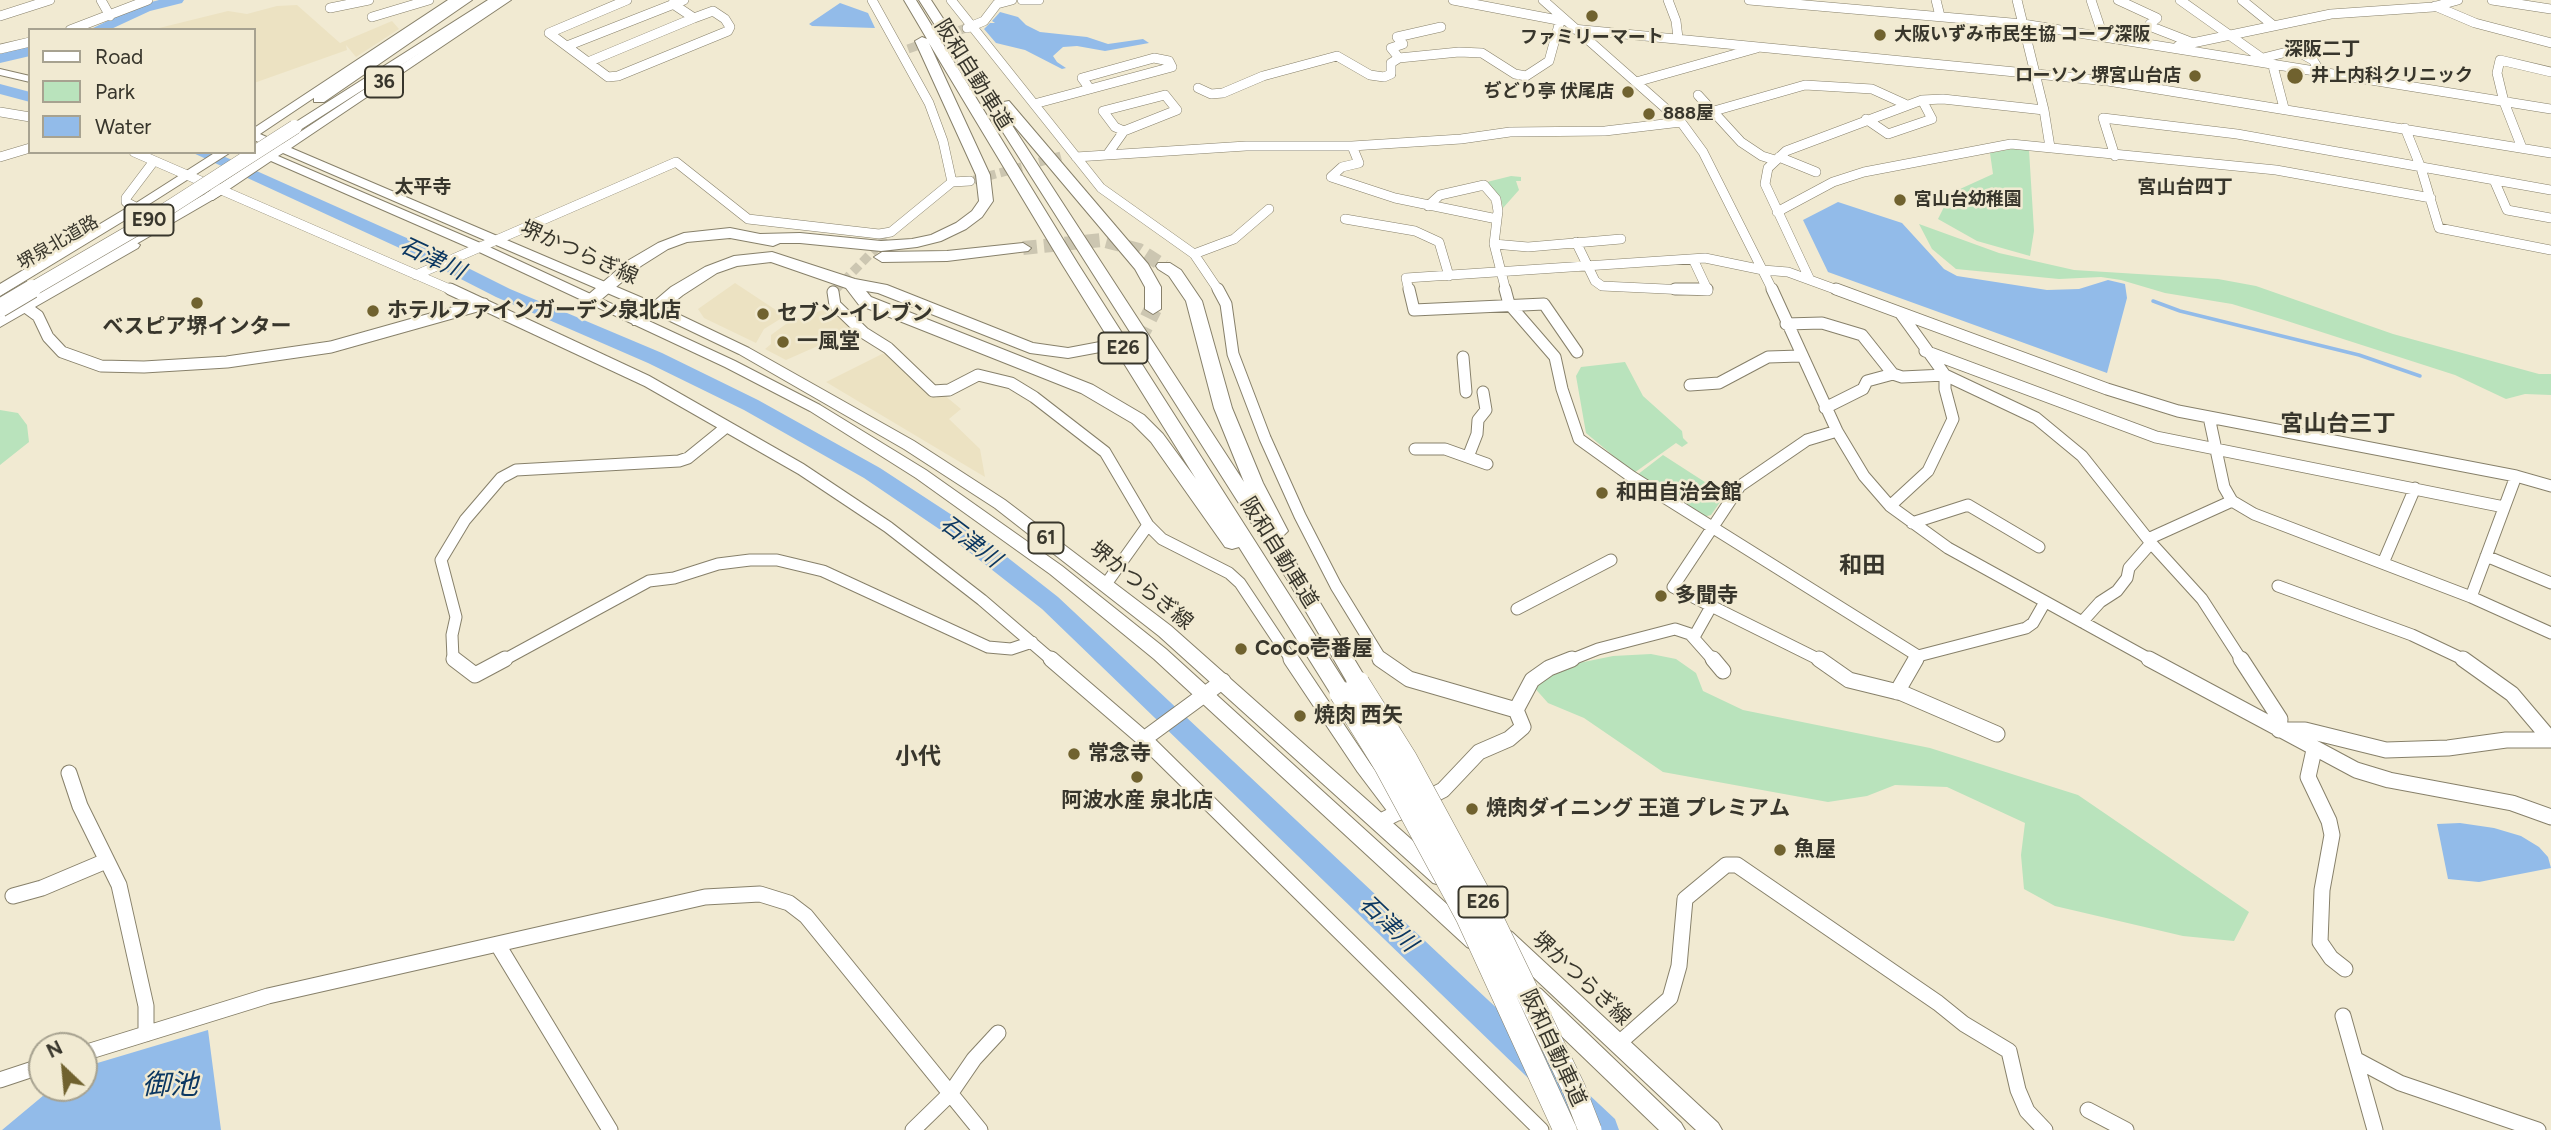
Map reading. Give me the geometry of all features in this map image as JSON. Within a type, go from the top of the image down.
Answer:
[{"type":"highway","points":[[290,125],[454,0]]},
{"type":"highway","points":[[406,49],[474,0]]},
{"type":"highway","points":[[406,49],[487,0]]},
{"type":"highway","points":[[290,125],[497,0]]},
{"type":"highway","points":[[762,238],[800,238],[881,246],[912,244],[936,238],[961,226],[977,214],[986,201],[987,190],[976,155],[904,0]]},
{"type":"highway","name":"阪和自動車道","points":[[910,0],[1070,264],[1350,688],[1405,758],[1489,913],[1574,1089],[1590,1130]]},
{"type":"highway","name":"阪和自動車道","points":[[925,0],[1294,574],[1386,765],[1467,916],[1565,1130]]},
{"type":"highway","points":[[941,24],[1041,151],[1142,267],[1153,287],[1153,309]]},
{"type":"highway","name":"堺泉北道路","points":[[256,148],[406,49]]},
{"type":"highway","name":"堺泉北道路","points":[[256,143],[290,125]]},
{"type":"highway","name":"堺泉北道路","points":[[0,298],[129,223],[238,154]]},
{"type":"highway","name":"堺泉北道路","points":[[0,308],[138,227],[247,154]]},
{"type":"highway","points":[[0,315],[226,186]]},
{"type":"highway","points":[[0,291],[133,209]]},
{"type":"highway","points":[[591,299],[635,263],[663,246],[684,238],[730,233],[796,247],[876,257],[947,256],[1023,248]]},
{"type":"highway","points":[[639,321],[711,270],[754,257],[790,261],[852,284],[881,289],[1030,348],[1068,353],[1105,346]]},
{"type":"highway","points":[[1164,265],[1175,273],[1194,301],[1223,408],[1254,482],[1284,541],[1294,574]]},
{"type":"highway","points":[[852,284],[865,301],[1087,389],[1138,419],[1157,438],[1350,688]]},
{"type":"main road","name":"36","points":[[256,134],[454,0]]},
{"type":"main road","name":"36","points":[[0,323],[226,186],[268,155],[506,0]]},
{"type":"main road","points":[[2,65],[28,68]]},
{"type":"main road","points":[[2,65],[28,78]]},
{"type":"main road","name":"堺かつらぎ線","points":[[256,138],[268,155],[474,251],[639,321],[815,408],[921,474],[1056,570],[1160,654],[1198,699],[1601,1058],[1674,1130]]},
{"type":"main road","points":[[0,285],[133,209],[222,154]]},
{"type":"main road","name":"堺かつらぎ線","points":[[268,155],[499,241],[654,308],[744,351],[881,428],[1000,504],[1106,584],[1223,681],[1381,821],[1710,1130]]},
{"type":"street","points":[[0,16],[50,0]]},
{"type":"street","points":[[102,0],[109,15]]},
{"type":"street","points":[[76,28],[148,0]]},
{"type":"street","points":[[330,8],[369,0]]},
{"type":"street","points":[[372,17],[429,0]]},
{"type":"street","points":[[588,62],[713,11],[725,19],[730,27],[728,31],[618,76],[608,77],[549,33],[626,0]]},
{"type":"street","points":[[566,46],[684,0]]},
{"type":"street","points":[[872,0],[904,50],[929,103],[943,141],[952,182]]},
{"type":"street","points":[[951,0],[1101,188],[1194,254],[1217,286],[1226,304],[1233,354],[1265,438],[1300,516],[1336,586],[1381,660],[1409,679],[1517,710]]},
{"type":"street","points":[[970,27],[984,21],[997,4],[1012,0]]},
{"type":"street","points":[[1022,0],[1039,0]]},
{"type":"street","points":[[1453,0],[1562,21]]},
{"type":"street","points":[[1543,0],[1562,21],[1681,121],[1703,152],[1763,270],[1800,356],[1837,431],[1864,476],[1890,506],[1948,548],[2314,750],[2356,770],[2389,780],[2512,803],[2551,817]]},
{"type":"street","points":[[1668,0],[1676,21],[1678,38]]},
{"type":"street","points":[[1749,0],[1858,5],[2023,24],[2551,109]]},
{"type":"street","points":[[1936,0],[1940,16]]},
{"type":"street","points":[[2017,0],[2045,110],[2050,147]]},
{"type":"street","points":[[2091,0],[2103,36]]},
{"type":"street","points":[[2118,0],[2157,18],[2150,24],[2152,27],[2193,43]]},
{"type":"street","points":[[2180,0],[2273,66],[2284,108]]},
{"type":"street","points":[[2242,0],[2274,26]]},
{"type":"street","points":[[2422,0],[2475,23],[2551,43]]},
{"type":"street","points":[[2171,48],[2331,14],[2434,7],[2458,0]]},
{"type":"street","points":[[2492,0],[2551,9]]},
{"type":"street","points":[[674,2],[694,18]]},
{"type":"street","points":[[1198,88],[1211,94],[1223,93],[1263,76],[1337,56],[1370,75],[1384,78],[1391,74],[1391,63],[1398,58],[1459,52],[1482,53],[1515,74],[1525,76],[1549,61],[1562,21]]},
{"type":"street","points":[[1398,58],[1391,48],[1403,44],[1396,37],[1441,27]]},
{"type":"street","points":[[1573,29],[2036,73],[2284,108],[2551,153]]},
{"type":"street","points":[[0,49],[28,42]]},
{"type":"street","points":[[1636,82],[1764,46]]},
{"type":"street","points":[[2263,58],[2295,50],[2314,60],[2321,73]]},
{"type":"street","points":[[1034,104],[1090,89],[1110,83],[1172,67],[1169,61],[1154,58],[1082,78],[1090,89]]},
{"type":"street","points":[[2522,148],[2504,102],[2497,73],[2500,60],[2551,72]]},
{"type":"street","points":[[1714,111],[1805,85],[1872,89],[1905,104]]},
{"type":"street","points":[[1107,155],[1124,131],[1177,110],[1165,95],[1103,111],[1115,127],[1124,131]]},
{"type":"street","points":[[1698,95],[1741,142],[1762,156],[1777,158],[1816,172]]},
{"type":"street","points":[[1810,280],[1765,184],[1765,174],[1786,151],[1905,104],[1922,100],[1943,99],[2045,110]]},
{"type":"street","points":[[1866,119],[1888,134],[1932,118],[1922,100]]},
{"type":"street","points":[[0,112],[28,117]]},
{"type":"street","points":[[2115,156],[2103,118],[2237,134],[2551,190]]},
{"type":"street","points":[[1061,156],[1246,146],[1352,146],[1461,139],[1510,132],[1605,131],[1681,121]]},
{"type":"street","points":[[2405,128],[2421,168],[2439,229],[2551,250]]},
{"type":"street","points":[[1777,212],[1833,182],[1864,172],[2011,144],[2276,170],[2431,198]]},
{"type":"street","points":[[1352,146],[1359,163],[1342,167],[1331,177],[1428,206],[1497,219]]},
{"type":"street","points":[[0,157],[28,149]]},
{"type":"street","points":[[138,154],[226,186],[648,380],[725,428],[801,469],[888,527],[1146,737],[1541,1130]]},
{"type":"street","points":[[133,209],[126,198],[154,161]]},
{"type":"street","points":[[416,275],[676,162],[748,219],[888,235],[952,182],[970,181]]},
{"type":"street","points":[[2494,180],[2507,211],[2551,218]]},
{"type":"street","points":[[1428,206],[1440,195],[1484,185],[1496,199],[1494,244],[1508,304],[1555,357],[1579,439],[1632,477],[1918,656]]},
{"type":"street","points":[[1194,254],[1234,239],[1269,209]]},
{"type":"street","points":[[1345,219],[1416,231],[1439,242],[1449,276]]},
{"type":"street","points":[[1494,244],[1528,247],[1621,239]]},
{"type":"street","points":[[1576,243],[1595,281],[1602,286],[1707,291],[1693,259]]},
{"type":"street","points":[[1577,352],[1544,304],[1414,310],[1406,278],[1705,258],[1763,270],[1788,272],[2107,389],[2209,418],[2516,476],[2551,486]]},
{"type":"street","points":[[833,292],[835,305],[864,333],[888,348],[933,391],[949,390],[978,375],[1011,383],[1034,397],[1105,452],[1146,518],[1147,525],[1162,539],[1229,573],[1240,583],[1364,768],[1398,813]]},
{"type":"street","points":[[27,308],[38,316],[48,337],[62,352],[101,366],[144,367],[227,362],[319,349],[484,304]]},
{"type":"street","points":[[1901,313],[1945,375],[2036,418],[2082,456],[2150,541],[2202,599],[2280,719],[2279,730]]},
{"type":"street","points":[[1786,324],[1822,323],[1862,335],[1893,374],[1902,377],[1945,375]]},
{"type":"street","points":[[1926,351],[2120,425],[2216,451],[2504,506]]},
{"type":"street","points":[[1690,385],[1719,383],[1768,357],[1800,356]]},
{"type":"street","points":[[1463,357],[1466,392]]},
{"type":"street","points":[[1825,408],[1863,389],[1867,381],[1893,374]]},
{"type":"street","points":[[1890,506],[1928,471],[1953,419],[1945,389],[1945,375]]},
{"type":"street","points":[[1468,457],[1477,434],[1478,420],[1486,410],[1483,392]]},
{"type":"street","points":[[2209,418],[2224,487],[2232,501],[2254,514],[2471,597],[2551,633]]},
{"type":"street","points":[[725,428],[688,458],[679,461],[516,470],[501,478],[465,520],[441,560],[456,617],[452,635],[453,658],[475,675],[649,581],[674,578],[718,564],[750,560],[777,560],[823,571],[988,647],[1012,649],[1032,642]]},
{"type":"street","points":[[1837,431],[1807,440],[1740,486],[1673,587],[1821,660],[1849,680],[1897,692],[1997,734]]},
{"type":"street","points":[[1415,449],[1445,449],[1487,464]]},
{"type":"street","points":[[2471,597],[2516,476]]},
{"type":"street","points":[[2383,564],[2415,488]]},
{"type":"street","points":[[2082,622],[2100,602],[2117,592],[2127,578],[2129,568],[2150,541],[2232,501]]},
{"type":"street","points":[[1912,523],[1968,505],[2039,547]]},
{"type":"street","points":[[1106,584],[1147,525]]},
{"type":"street","points":[[2486,555],[2551,583]]},
{"type":"street","points":[[1517,609],[1611,560]]},
{"type":"street","points":[[2278,586],[2412,635],[2472,663],[2512,694],[2551,740]]},
{"type":"street","points":[[1897,692],[1918,656],[2026,628],[2033,623],[2045,602]]},
{"type":"street","points":[[1694,637],[1712,605]]},
{"type":"street","points":[[1381,821],[1443,790],[1479,752],[1509,739],[1524,727],[1517,710],[1532,680],[1549,668],[1598,649],[1675,629],[1694,637],[1723,671]]},
{"type":"street","points":[[1146,737],[1223,681]]},
{"type":"street","points":[[2279,730],[2305,730],[2386,750],[2448,748],[2506,740],[2551,740]]},
{"type":"street","points":[[2314,750],[2308,777],[2329,821],[2332,835],[2322,890],[2319,942],[2332,958],[2345,968]]},
{"type":"street","points":[[69,773],[80,806],[119,885],[146,1006],[146,1034]]},
{"type":"street","points":[[13,896],[42,888],[106,861]]},
{"type":"street","points":[[1619,1043],[1670,998],[1679,966],[1685,899],[1726,865],[1737,865],[1938,1003],[1964,1024],[2009,1051],[2018,1090],[2027,1111],[2045,1130]]},
{"type":"street","points":[[98,1049],[268,996],[705,897],[761,894],[789,903],[806,916],[980,1130]]},
{"type":"street","points":[[498,945],[610,1130]]},
{"type":"street","points":[[2343,1016],[2375,1130]]},
{"type":"street","points":[[913,1130],[950,1094],[974,1059],[998,1032]]},
{"type":"street","points":[[2355,1059],[2400,1083],[2538,1130]]},
{"type":"street","points":[[0,1080],[28,1071]]},
{"type":"street","points":[[2088,1110],[2126,1130]]},
{"type":"shaded area","points":[[297,5],[340,43],[392,21],[399,29],[356,57],[346,45],[347,50],[256,82],[256,28],[159,28],[228,11],[247,14],[277,6]]},
{"type":"shaded area","points":[[735,283],[785,316],[764,329],[756,343],[704,318],[698,309]]},
{"type":"shaded area","points":[[833,308],[854,330],[786,360],[765,349],[771,344],[771,335],[790,321]]},
{"type":"shaded area","points":[[886,352],[936,398],[943,394],[961,409],[949,419],[980,449],[985,477],[826,382]]},
{"type":"green space","points":[[2012,149],[2029,150],[2034,231],[2030,256],[1977,241],[1938,219],[1947,201],[1960,189],[1993,174],[1990,153]]},
{"type":"green space","points":[[1511,176],[1521,177],[1521,181],[1516,181],[1519,190],[1503,208],[1501,199],[1487,182]]},
{"type":"green space","points":[[1919,224],[1999,253],[2074,270],[2218,279],[2256,286],[2393,334],[2539,374],[2551,374],[2551,395],[2525,394],[2506,399],[2455,375],[2281,319],[2232,304],[2165,293],[2121,280],[2101,277],[2059,279],[1956,269],[1932,249]]},
{"type":"green space","points":[[1625,362],[1643,396],[1682,431],[1683,438],[1688,443],[1682,447],[1676,443],[1634,473],[1586,433],[1576,376],[1581,367]]},
{"type":"green space","points":[[0,410],[18,413],[27,425],[29,442],[0,465]]},
{"type":"green space","points":[[1663,455],[1725,495],[1711,515],[1703,517],[1637,475]]},
{"type":"green space","points":[[1651,654],[1676,659],[1696,673],[1703,691],[1743,710],[1930,748],[2078,795],[2249,912],[2234,941],[2183,936],[2055,906],[2024,889],[2021,855],[2025,823],[1947,787],[1895,785],[1867,796],[1828,802],[1663,772],[1584,718],[1548,703],[1532,685],[1564,666],[1613,656]]},
{"type":"water","points":[[840,3],[868,13],[875,28],[809,24]]},
{"type":"water","points":[[1000,12],[1018,17],[1026,25],[1040,32],[1087,37],[1108,44],[1143,39],[1149,43],[1105,51],[1077,46],[1063,47],[1053,56],[1066,68],[1062,69],[1025,50],[996,43],[984,29],[990,23],[995,23],[992,21]]},
{"type":"water","points":[[1838,202],[1902,223],[1944,269],[1957,276],[2047,290],[2079,289],[2108,280],[2125,284],[2127,298],[2107,373],[1828,272],[1803,220]]},
{"type":"water","points":[[2460,823],[2494,828],[2521,836],[2539,847],[2548,857],[2551,868],[2479,882],[2448,879],[2437,824]]},
{"type":"water","name":"御池","points":[[208,1030],[221,1130],[2,1130],[36,1102],[98,1102],[98,1063]]},
{"type":"waterway","points":[[100,28],[145,8],[177,0]]},
{"type":"waterway","points":[[0,58],[28,51]]},
{"type":"waterway","name":"石津川","points":[[0,89],[28,96]]},
{"type":"waterway","name":"石津川","points":[[203,154],[412,247],[503,293],[655,358],[751,405],[872,473],[953,527],[1050,603],[1604,1130]]},
{"type":"waterway","points":[[2153,301],[2180,311],[2359,355],[2420,376]]},
{"type":"tunnel","points":[[908,49],[966,28]]},
{"type":"tunnel","points":[[974,180],[1061,156]]},
{"type":"tunnel","points":[[834,291],[886,238]]},
{"type":"tunnel","points":[[1023,248],[1102,240],[1139,250],[1164,266]]},
{"type":"tunnel","points":[[1105,346],[1135,335],[1143,329],[1153,309]]},
{"type":"place","name":"ファミリーマート","points":[[1592,16]]},
{"type":"place","name":"大阪いずみ市民生協 コープ深阪","points":[[1880,35]]},
{"type":"place","name":"ローソン 堺宮山台店","points":[[2195,76]]},
{"type":"place","name":"井上内科クリニック","points":[[2295,76]]},
{"type":"place","name":"ぢどり亭 伏尾店","points":[[1628,92]]},
{"type":"place","name":"888屋","points":[[1649,114]]},
{"type":"place","name":"宮山台幼稚園","points":[[1900,200]]},
{"type":"place","name":"べスピア堺インター","points":[[197,303]]},
{"type":"place","name":"ホテルファインガーデン泉北店","points":[[373,311]]},
{"type":"place","name":"セブン-イレブン","points":[[763,314]]},
{"type":"place","name":"一風堂","points":[[783,342]]},
{"type":"place","name":"和田自治会館","points":[[1602,493]]},
{"type":"place","name":"多聞寺","points":[[1661,596]]},
{"type":"place","name":"CoCo壱番屋","points":[[1241,649]]},
{"type":"place","name":"焼肉 西矢","points":[[1300,716]]},
{"type":"place","name":"常念寺","points":[[1074,754]]},
{"type":"place","name":"阿波水産 泉北店","points":[[1137,777]]},
{"type":"place","name":"焼肉ダイニング 王道 プレミアム","points":[[1472,809]]},
{"type":"place","name":"魚屋","points":[[1780,850]]},
{"type":"district","name":"深阪二丁","points":[[2322,49]]},
{"type":"district","name":"太平寺","points":[[423,187]]},
{"type":"district","name":"宮山台四丁","points":[[2185,187]]},
{"type":"district","name":"宮山台三丁","points":[[2338,424]]},
{"type":"district","name":"和田","points":[[1862,566]]},
{"type":"district","name":"小代","points":[[918,757]]}]
